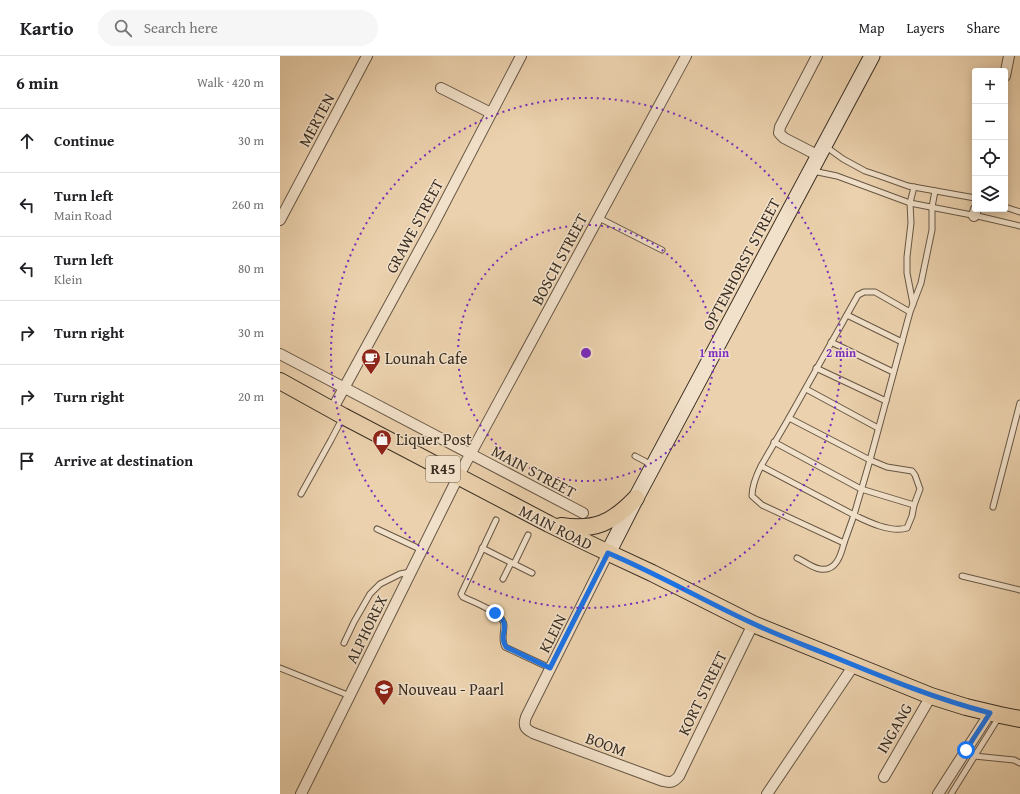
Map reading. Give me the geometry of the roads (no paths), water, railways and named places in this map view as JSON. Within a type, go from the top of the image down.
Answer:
[{"type":"main road","name":"OPTENHORST STREET","points":[[608,553],[872,56]]},
{"type":"main road","name":"MAIN ROAD","points":[[280,381],[550,524],[753,624],[931,696],[966,707],[1020,719]]},
{"type":"main road","points":[[550,524],[574,528],[596,526],[619,514],[636,498]]},
{"type":"street","name":"MERTEN","points":[[280,220],[367,56]]},
{"type":"street","name":"GRAWE STREET","points":[[338,413],[344,388],[433,225],[522,56]]},
{"type":"street","name":"BOSCH STREET","points":[[458,476],[686,56]]},
{"type":"street","points":[[817,56],[780,127],[779,133],[784,138],[822,151]]},
{"type":"street","points":[[1007,68],[1010,56]]},
{"type":"street","points":[[441,88],[491,113]]},
{"type":"street","name":"MAIN STREET","points":[[280,354],[583,513]]},
{"type":"street","name":"ALPHOREX","points":[[301,794],[458,476]]},
{"type":"street","name":"KLEIN","points":[[524,726],[526,717],[608,553]]},
{"type":"street","name":"KORT STREET","points":[[679,776],[753,624]]},
{"type":"street","points":[[767,794],[854,665]]},
{"type":"street","name":"INGANG","points":[[884,776],[931,696]]},
{"type":"street","points":[[938,794],[995,714]]},
{"type":"street","name":"BOOM","points":[[524,726],[527,730],[533,733],[663,781],[672,782],[679,776]]},
{"type":"lane","points":[[822,151],[865,171],[908,186],[972,197]]},
{"type":"lane","points":[[811,170],[837,176],[910,203],[972,212]]},
{"type":"lane","points":[[914,187],[910,203],[911,223],[907,257],[907,273],[914,304]]},
{"type":"lane","points":[[797,558],[820,569],[829,569],[835,565],[841,555],[862,489],[910,312],[921,283],[932,230],[932,207],[935,191]]},
{"type":"lane","points":[[1008,208],[1020,212]]},
{"type":"lane","points":[[975,212],[1020,226]]},
{"type":"lane","points":[[599,218],[662,250]]},
{"type":"lane","points":[[844,543],[762,505],[752,496],[752,488],[757,474],[774,442],[806,389],[816,368],[858,295],[864,292],[875,292],[910,312]]},
{"type":"lane","points":[[847,315],[902,342]]},
{"type":"lane","points":[[831,342],[894,372]]},
{"type":"lane","points":[[816,368],[886,401]]},
{"type":"lane","points":[[806,389],[878,428]]},
{"type":"lane","points":[[993,507],[1020,403]]},
{"type":"lane","points":[[301,494],[331,440],[338,413]]},
{"type":"lane","points":[[761,466],[854,515],[878,525],[893,529],[903,530],[907,528],[920,489],[912,471],[887,467],[870,460],[789,418]]},
{"type":"lane","points":[[774,442],[862,489],[914,505]]},
{"type":"lane","points":[[635,456],[653,466]]},
{"type":"lane","points":[[496,520],[461,594],[463,597],[501,617],[504,622],[503,643],[506,647],[550,668]]},
{"type":"lane","points":[[377,529],[422,550]]},
{"type":"lane","points":[[503,579],[513,564],[528,535]]},
{"type":"lane","points":[[482,548],[532,573]]},
{"type":"lane","points":[[344,643],[370,594],[380,584],[400,574],[411,572]]},
{"type":"lane","points":[[962,576],[1020,590]]},
{"type":"lane","points":[[280,668],[350,696]]},
{"type":"lane","points":[[951,794],[974,756],[995,714]]},
{"type":"lane","points":[[974,756],[1014,760],[1020,763]]},
{"type":"place","name":"Lounah Cafe","points":[[371,375]]},
{"type":"place","name":"Liquer Post","points":[[382,456]]},
{"type":"place","name":"Nouveau - Paarl","points":[[384,706]]}]
